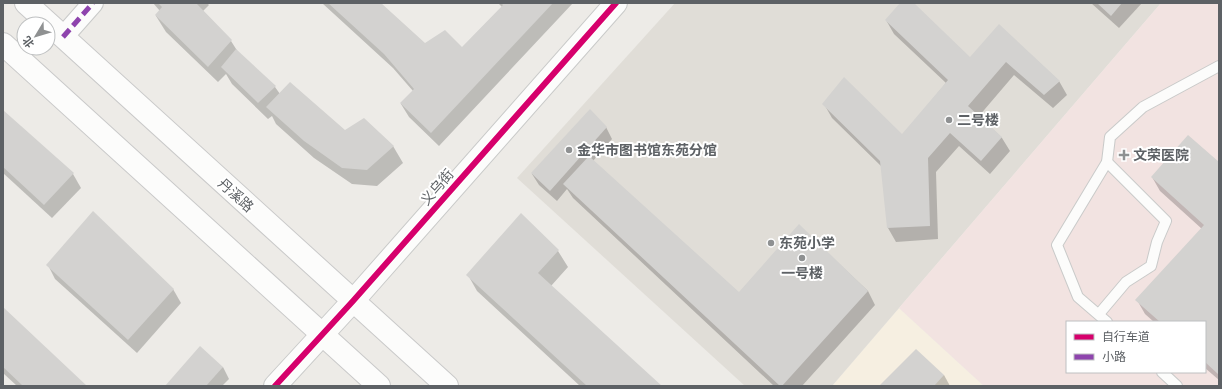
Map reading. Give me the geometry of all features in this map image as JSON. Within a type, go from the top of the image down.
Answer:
[{"type":"main road","name":"丹溪路","points":[[26,3],[447,386]]},
{"type":"main road","name":"义乌街","points":[[275,386],[353,301],[616,3]]},
{"type":"main road","points":[[3,44],[379,386]]},
{"type":"street","points":[[63,37],[93,3]]},
{"type":"lane","points":[[1107,321],[1078,296],[1057,245],[1107,162],[1110,137],[1142,107],[1219,66]]},
{"type":"lane","points":[[1099,314],[1126,282],[1151,266],[1157,242],[1166,221],[1107,162]]},
{"type":"lane","points":[[1163,373],[1177,386]]},
{"type":"shaded area","name":"东苑小学","points":[[675,3],[1161,3],[832,386],[745,386],[517,178]]},
{"type":"shaded area","name":"文荣医院","points":[[1161,3],[1219,3],[1219,386],[984,386],[899,308]]},
{"type":"shaded area","points":[[899,308],[984,386],[832,386]]},
{"type":"building","points":[[158,3],[196,3],[232,40],[208,67],[155,15],[162,7]]},
{"type":"building","points":[[328,3],[381,3],[425,43],[445,30],[462,47],[503,5],[501,3],[553,3],[431,133],[400,103],[414,89],[384,54]]},
{"type":"building","name":"二号楼","points":[[900,3],[914,3],[970,57],[999,24],[1060,81],[1044,95],[1006,62],[968,106],[1002,137],[981,161],[950,133],[928,158],[930,226],[887,228],[880,161],[822,104],[844,77],[902,134],[948,80],[885,20]]},
{"type":"building","points":[[1097,3],[1122,3],[1111,16]]},
{"type":"building","points":[[236,49],[276,86],[258,103],[221,67]]},
{"type":"building","points":[[290,82],[345,130],[364,118],[394,146],[367,170],[342,168],[304,141],[266,107]]},
{"type":"building","name":"金华市图书馆东苑分馆","points":[[590,109],[607,127],[550,191],[531,173]]},
{"type":"building","points":[[3,110],[74,173],[44,205],[3,167]]},
{"type":"building","points":[[1188,135],[1219,162],[1219,375],[1206,363],[1206,321],[1159,321],[1135,300],[1204,225],[1151,177]]},
{"type":"building","name":"一号楼","points":[[589,156],[739,292],[799,224],[868,291],[782,386],[780,386],[563,184]]},
{"type":"building","points":[[93,211],[174,289],[128,340],[46,265]]},
{"type":"building","points":[[521,213],[559,250],[538,273],[662,386],[587,386],[466,275]]},
{"type":"building","points":[[3,307],[87,386],[23,386],[3,367]]},
{"type":"building","points":[[200,346],[223,367],[206,386],[165,386]]},
{"type":"building","points":[[916,349],[944,375],[934,386],[879,386]]},
{"type":"marked path","points":[[63,37],[93,3]]},
{"type":"cycle path","points":[[275,386],[353,301],[616,3]]},
{"type":"place","name":"二号楼","points":[[949,120]]},
{"type":"place","name":"金华市图书馆东苑分馆","points":[[569,150]]},
{"type":"place","name":"文荣医院","points":[[1124,155]]},
{"type":"place","name":"东苑小学","points":[[771,243]]},
{"type":"place","name":"一号楼","points":[[802,258]]}]
